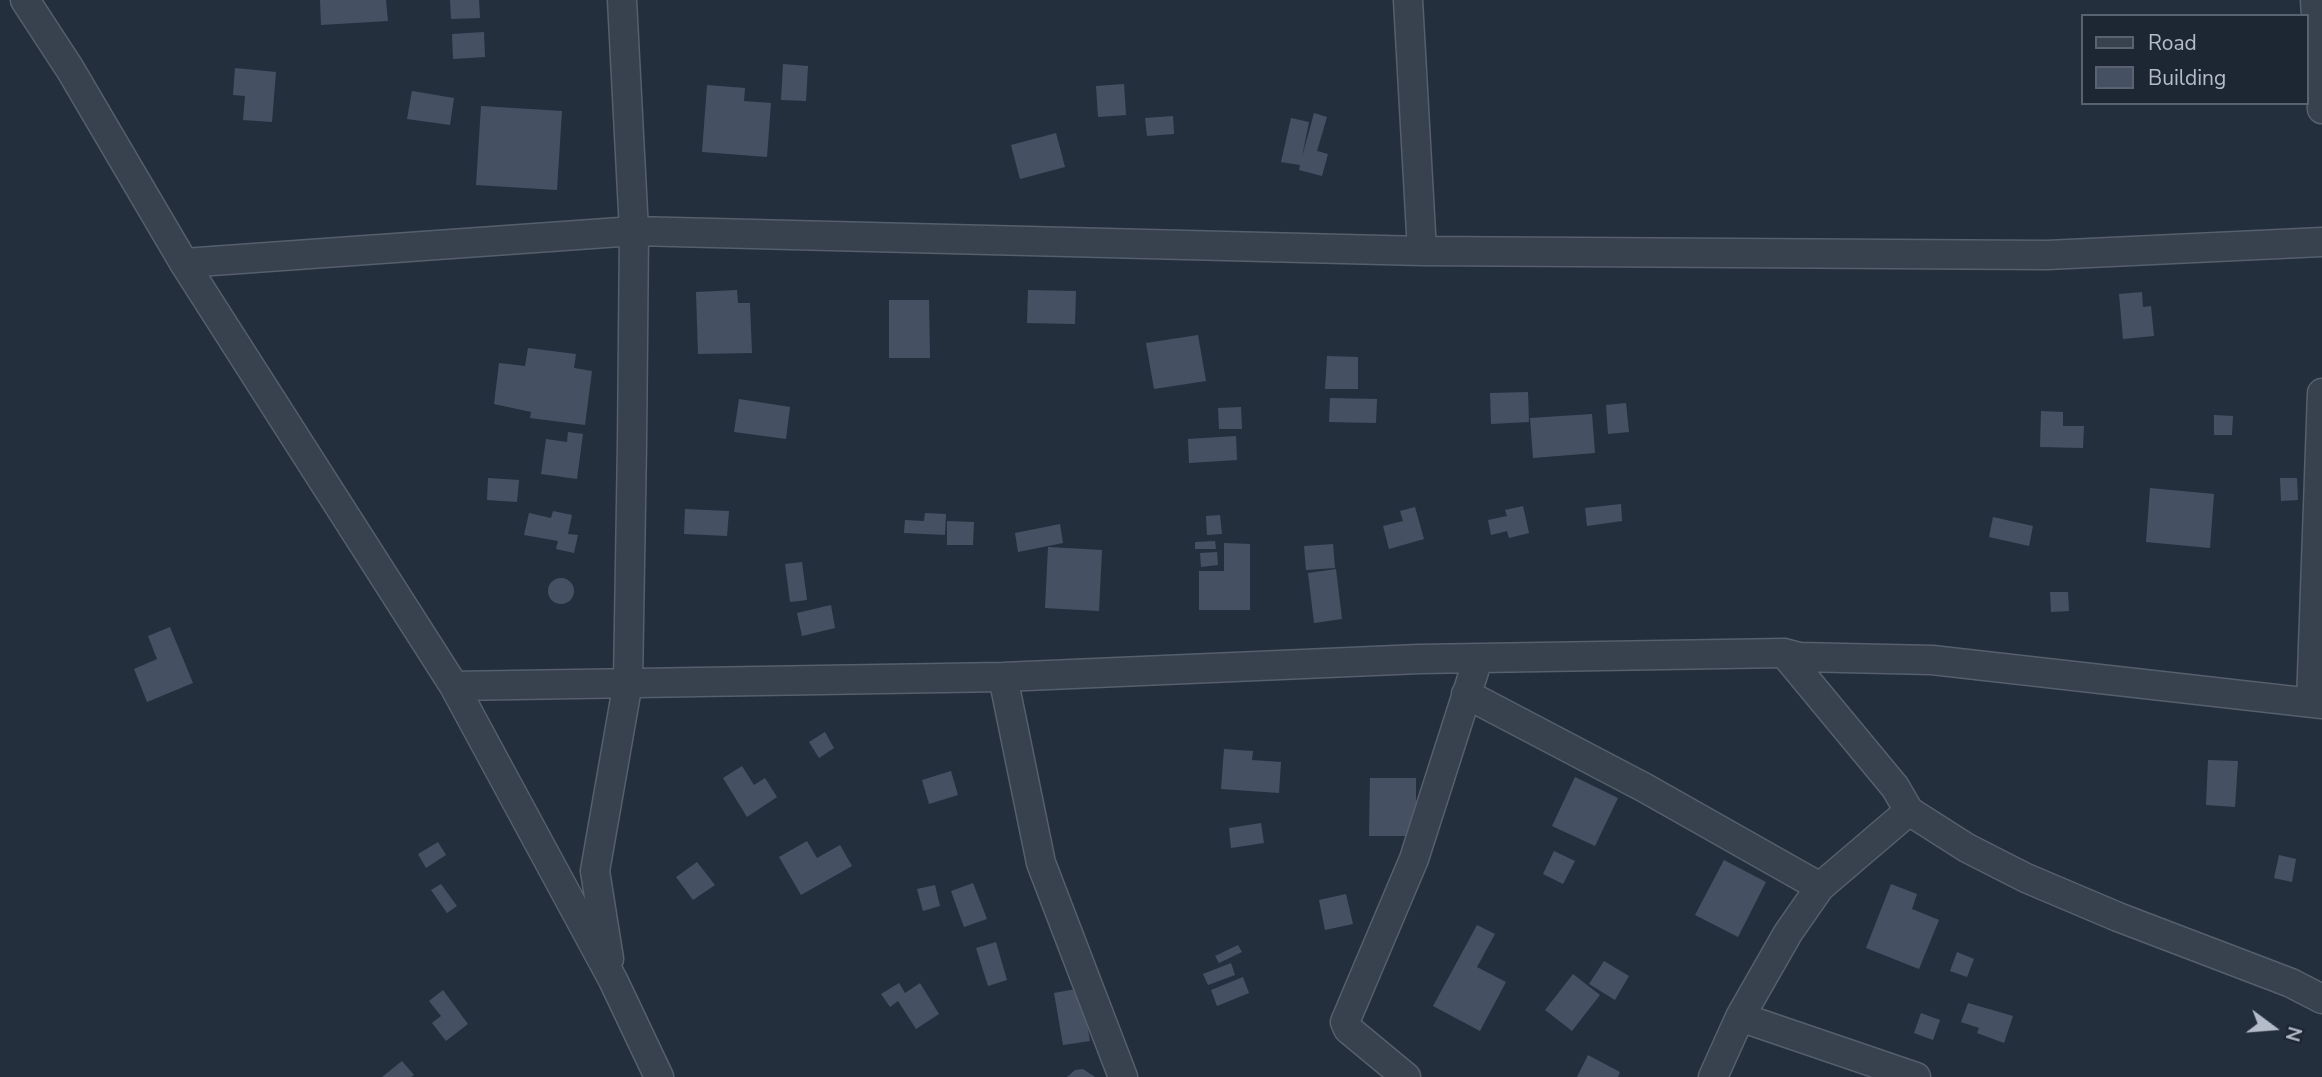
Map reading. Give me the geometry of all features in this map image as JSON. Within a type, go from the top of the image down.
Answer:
[{"type":"street","points":[[25,0],[70,69],[184,262],[454,687],[612,980],[659,1077]]},
{"type":"street","points":[[612,980],[595,872],[628,682],[634,231],[622,0]]},
{"type":"street","points":[[1408,0],[1422,251]]},
{"type":"street","points":[[2315,0],[2322,109]]},
{"type":"street","points":[[184,262],[634,231],[1422,251],[2047,255],[2322,242]]},
{"type":"street","points":[[454,687],[1003,677],[1478,659],[1784,653],[1799,657],[1932,660],[2316,703],[2322,393]]},
{"type":"street","points":[[1784,653],[1895,787],[1909,811],[1967,848],[2026,878],[2118,917],[2291,983],[2322,999]]},
{"type":"street","points":[[1406,1077],[1348,1029],[1345,1022],[1414,859],[1478,659]]},
{"type":"street","points":[[1003,677],[1041,863],[1123,1077]]},
{"type":"street","points":[[1466,694],[1645,788],[1820,887]]},
{"type":"street","points":[[1713,1077],[1741,1017],[1788,933],[1820,887],[1909,811]]},
{"type":"street","points":[[1741,1017],[1916,1077]]},
{"type":"building","points":[[320,0],[386,0],[388,21],[321,25]]},
{"type":"building","points":[[450,0],[479,0],[480,18],[451,19]]},
{"type":"building","points":[[484,32],[485,57],[453,59],[452,34]]},
{"type":"building","points":[[783,64],[808,66],[806,101],[781,100]]},
{"type":"building","points":[[235,68],[276,72],[272,122],[243,120],[245,96],[233,95]]},
{"type":"building","points":[[1124,84],[1126,115],[1098,117],[1096,86]]},
{"type":"building","points":[[707,85],[745,88],[744,101],[771,103],[767,157],[702,152]]},
{"type":"building","points":[[412,91],[454,98],[450,125],[407,119]]},
{"type":"building","points":[[481,106],[562,111],[557,190],[476,185]]},
{"type":"building","points":[[1314,113],[1327,117],[1317,151],[1328,154],[1322,176],[1299,170],[1300,165],[1281,162],[1291,118],[1309,122],[1302,157]]},
{"type":"building","points":[[1173,116],[1174,134],[1147,136],[1145,118]]},
{"type":"building","points":[[1056,133],[1065,167],[1020,179],[1011,145]]},
{"type":"building","points":[[737,290],[738,303],[750,303],[752,353],[698,354],[696,292]]},
{"type":"building","points":[[1028,290],[1076,291],[1075,324],[1027,323]]},
{"type":"building","points":[[2142,292],[2143,307],[2151,306],[2154,336],[2123,339],[2119,294]]},
{"type":"building","points":[[889,300],[929,300],[930,358],[889,358]]},
{"type":"building","points":[[1198,335],[1206,381],[1154,389],[1146,343]]},
{"type":"building","points":[[528,348],[576,354],[574,368],[592,371],[585,425],[530,418],[531,412],[494,404],[499,363],[525,366]]},
{"type":"building","points":[[1327,356],[1358,357],[1358,389],[1325,389]]},
{"type":"building","points":[[1528,392],[1529,422],[1491,424],[1490,393]]},
{"type":"building","points":[[1330,398],[1377,399],[1376,423],[1329,422]]},
{"type":"building","points":[[739,399],[790,407],[786,439],[734,432]]},
{"type":"building","points":[[1626,403],[1629,432],[1608,434],[1606,405]]},
{"type":"building","points":[[1241,407],[1242,429],[1219,429],[1218,408]]},
{"type":"building","points":[[2041,411],[2063,412],[2063,426],[2084,426],[2083,448],[2040,447]]},
{"type":"building","points":[[1592,414],[1595,453],[1533,458],[1530,418]]},
{"type":"building","points":[[2214,415],[2233,416],[2232,435],[2214,435]]},
{"type":"building","points":[[568,432],[583,434],[577,479],[541,474],[546,439],[567,442]]},
{"type":"building","points":[[1236,436],[1237,460],[1189,463],[1188,439]]},
{"type":"building","points":[[488,478],[519,480],[517,502],[487,500]]},
{"type":"building","points":[[2280,478],[2297,478],[2298,500],[2281,501]]},
{"type":"building","points":[[2150,488],[2214,494],[2210,548],[2146,542]]},
{"type":"building","points":[[1621,504],[1622,521],[1587,526],[1585,508]]},
{"type":"building","points":[[1523,506],[1529,533],[1509,538],[1507,531],[1491,535],[1488,520],[1507,516],[1505,510]]},
{"type":"building","points":[[1415,507],[1424,539],[1389,549],[1383,526],[1403,521],[1400,511]]},
{"type":"building","points":[[685,509],[729,511],[727,536],[684,534]]},
{"type":"building","points":[[553,511],[572,515],[568,534],[578,535],[574,553],[556,549],[558,541],[524,535],[529,513],[551,518]]},
{"type":"building","points":[[925,513],[946,514],[945,535],[904,533],[905,520],[924,521]]},
{"type":"building","points":[[1220,515],[1222,534],[1207,535],[1206,516]]},
{"type":"building","points":[[1993,517],[2033,526],[2029,546],[1989,537]]},
{"type":"building","points":[[947,521],[974,522],[973,545],[947,545]]},
{"type":"building","points":[[1060,524],[1063,543],[1018,552],[1015,533]]},
{"type":"building","points":[[1215,541],[1216,549],[1195,549],[1195,542]]},
{"type":"building","points":[[1224,543],[1250,544],[1250,610],[1199,610],[1199,571],[1224,571]]},
{"type":"building","points":[[1333,544],[1335,568],[1306,570],[1304,546]]},
{"type":"building","points":[[1048,547],[1102,550],[1099,611],[1045,608]]},
{"type":"building","points":[[1217,552],[1218,565],[1201,567],[1200,553]]},
{"type":"building","points":[[802,562],[807,600],[790,602],[785,564]]},
{"type":"building","points":[[1336,569],[1342,619],[1314,623],[1308,573]]},
{"type":"building","points":[[561,578],[571,581],[574,591],[571,601],[561,604],[551,601],[548,591],[551,581]]},
{"type":"building","points":[[2050,592],[2068,592],[2069,611],[2051,612]]},
{"type":"building","points":[[831,605],[835,628],[802,636],[797,613]]},
{"type":"building","points":[[170,627],[193,683],[147,702],[134,669],[157,659],[148,636]]},
{"type":"building","points":[[825,732],[834,748],[819,758],[809,742]]},
{"type":"building","points":[[1224,749],[1253,751],[1252,760],[1281,762],[1279,793],[1221,789]]},
{"type":"building","points":[[2208,760],[2238,761],[2235,807],[2206,805]]},
{"type":"building","points":[[742,766],[754,785],[765,778],[777,797],[747,817],[723,778]]},
{"type":"building","points":[[951,771],[958,795],[929,804],[922,780]]},
{"type":"building","points":[[1575,777],[1618,798],[1595,846],[1552,826]]},
{"type":"building","points":[[1370,778],[1416,778],[1416,836],[1369,836]]},
{"type":"building","points":[[1261,823],[1264,843],[1231,848],[1229,828]]},
{"type":"building","points":[[807,841],[817,858],[840,845],[852,866],[801,895],[779,857]]},
{"type":"building","points":[[438,842],[446,855],[426,868],[418,854]]},
{"type":"building","points":[[1554,851],[1575,861],[1563,884],[1543,874]]},
{"type":"building","points":[[2279,855],[2296,859],[2292,882],[2274,878]]},
{"type":"building","points":[[1724,860],[1766,882],[1738,937],[1695,915]]},
{"type":"building","points":[[697,862],[715,885],[693,900],[676,877]]},
{"type":"building","points":[[973,883],[987,919],[964,927],[951,891]]},
{"type":"building","points":[[441,884],[457,906],[447,913],[431,890]]},
{"type":"building","points":[[1891,884],[1917,894],[1912,909],[1939,920],[1919,969],[1866,948]]},
{"type":"building","points":[[935,885],[940,906],[923,911],[917,889]]},
{"type":"building","points":[[1346,894],[1353,924],[1325,930],[1319,900]]},
{"type":"building","points":[[1477,925],[1495,934],[1477,967],[1506,982],[1480,1031],[1433,1006]]},
{"type":"building","points":[[996,942],[1007,980],[988,986],[976,948]]},
{"type":"building","points":[[1238,945],[1242,952],[1219,963],[1215,956]]},
{"type":"building","points":[[1957,952],[1974,959],[1967,977],[1950,971]]},
{"type":"building","points":[[1604,961],[1629,976],[1615,1000],[1589,984]]},
{"type":"building","points":[[1231,963],[1235,975],[1208,985],[1203,974]]},
{"type":"building","points":[[1573,974],[1600,995],[1572,1031],[1545,1010]]},
{"type":"building","points":[[1243,977],[1249,993],[1217,1006],[1211,990]]},
{"type":"building","points":[[899,983],[905,993],[920,983],[939,1014],[916,1029],[898,1001],[890,1007],[881,994]]},
{"type":"building","points":[[1081,988],[1090,1041],[1063,1045],[1054,993]]},
{"type":"building","points":[[443,990],[468,1024],[446,1041],[432,1023],[441,1016],[429,1001]]},
{"type":"building","points":[[1968,1003],[2013,1016],[2004,1043],[1977,1033],[1979,1028],[1961,1022]]},
{"type":"building","points":[[1921,1013],[1940,1020],[1933,1040],[1914,1033]]},
{"type":"building","points":[[1588,1055],[1620,1072],[1618,1077],[1577,1077]]},
{"type":"building","points":[[402,1061],[414,1075],[382,1077]]},
{"type":"building","points":[[1083,1069],[1095,1077],[1067,1077],[1075,1070]]}]
